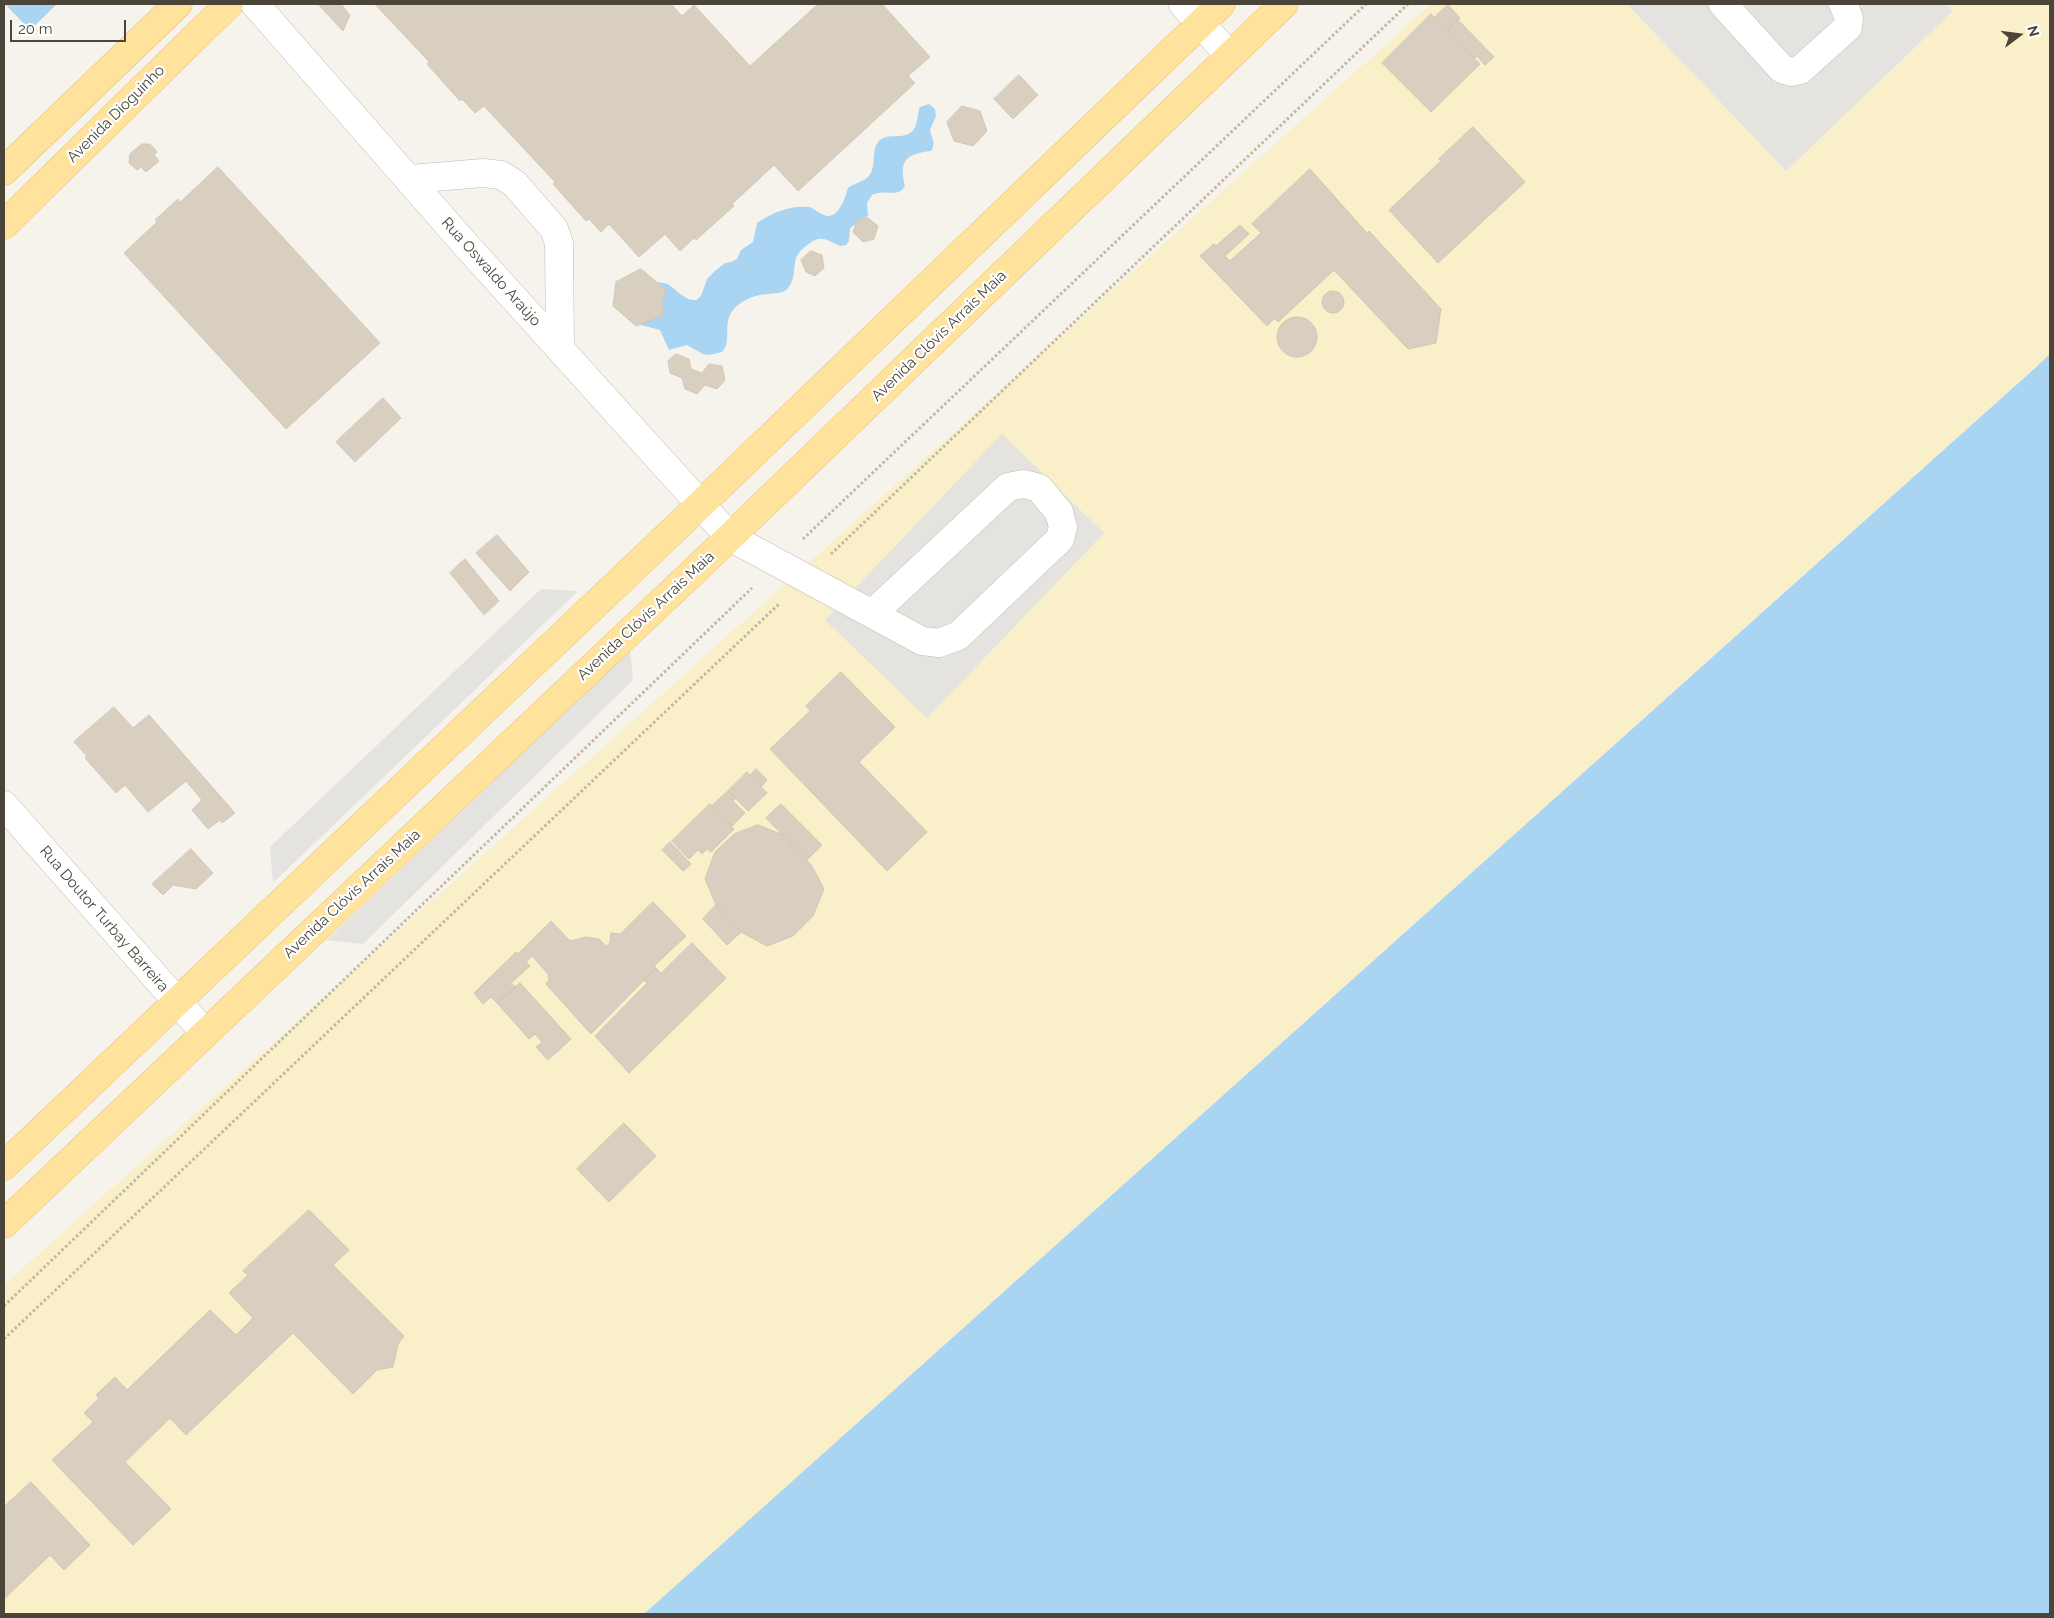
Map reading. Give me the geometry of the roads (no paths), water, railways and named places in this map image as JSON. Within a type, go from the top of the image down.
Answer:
[{"type":"main road","points":[[4,171],[178,4]]},
{"type":"main road","name":"Avenida Dioguinho","points":[[4,225],[229,4]]},
{"type":"main road","points":[[4,1166],[178,1003],[701,504],[1192,14],[1221,4]]},
{"type":"main road","name":"Avenida Clóvis Arrais Maia","points":[[4,1224],[730,537],[1284,4]]},
{"type":"street","name":"Rua Oswaldo Araújo","points":[[255,4],[730,537]]},
{"type":"street","points":[[1723,4],[1782,69],[1792,72],[1800,70],[1848,26],[1849,18],[1843,4]]},
{"type":"street","points":[[1192,14],[1230,56]]},
{"type":"street","points":[[410,179],[483,173],[501,175],[515,184],[554,229],[559,243],[560,348]]},
{"type":"street","points":[[730,537],[779,562],[922,642],[939,643],[958,636],[1060,539],[1063,527],[1059,512],[1038,488],[1024,484],[1008,487],[872,614]]},
{"type":"street","name":"Rua Doutor Turbay Barreira","points":[[4,805],[205,1033]]},
{"type":"water","points":[[5,4],[57,4],[30,30]]},
{"type":"water","points":[[929,104],[935,109],[936,116],[930,130],[934,143],[933,148],[931,151],[915,154],[906,160],[903,170],[905,186],[902,190],[895,193],[882,192],[872,195],[867,203],[868,216],[850,228],[849,241],[846,245],[840,246],[819,239],[803,248],[796,258],[793,279],[786,290],[747,299],[738,305],[729,318],[725,348],[722,352],[709,355],[703,354],[687,345],[669,350],[660,330],[641,325],[656,283],[667,284],[685,297],[696,300],[701,296],[707,279],[725,263],[737,259],[741,250],[753,242],[757,223],[763,219],[781,210],[795,207],[809,207],[828,216],[836,212],[843,203],[848,188],[866,179],[871,173],[876,145],[879,141],[883,138],[910,133],[915,127],[920,107]]},
{"type":"water","points":[[2050,354],[2050,1614],[644,1614],[2034,369]]}]
